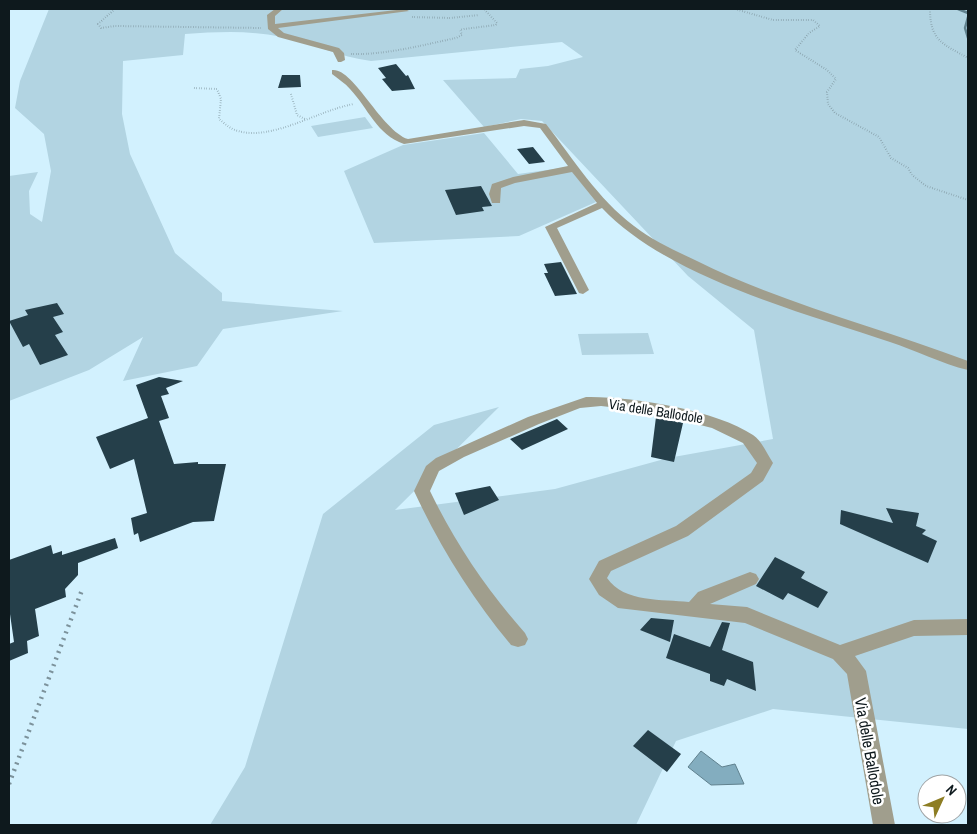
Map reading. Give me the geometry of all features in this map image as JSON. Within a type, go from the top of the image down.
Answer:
[{"type":"lane","points":[[271,28],[272,15],[279,9]]},
{"type":"lane","points":[[271,28],[406,14]]},
{"type":"lane","points":[[271,28],[281,35],[330,47],[340,57]]},
{"type":"lane","points":[[335,72],[353,87],[364,104],[398,140],[407,142],[524,123],[543,126],[605,203],[629,228],[710,274],[754,293],[968,366]]},
{"type":"lane","points":[[496,201],[494,194],[496,186],[513,180],[576,168]]},
{"type":"lane","points":[[583,290],[551,227],[605,203]]},
{"type":"lane","name":"Via delle Ballodole","points":[[518,639],[493,612],[433,517],[422,491],[433,467],[513,430],[572,405],[588,401],[657,409],[709,420],[748,439],[765,463],[757,477],[682,531],[605,566],[598,579],[605,590],[625,603],[747,616],[840,653],[856,671],[884,825]]},
{"type":"lane","points":[[693,610],[704,597],[750,579]]},
{"type":"lane","points":[[840,653],[914,628],[968,626]]},
{"type":"path","points":[[115,9],[98,24],[100,28],[115,26],[271,28]]},
{"type":"path","points":[[340,57],[409,48],[441,40],[455,40],[462,35],[460,30],[469,26],[485,28],[496,25],[497,23],[484,9]]},
{"type":"path","points":[[735,9],[770,21],[786,23],[813,20],[820,26],[809,33],[795,50],[804,57],[827,68],[836,79],[827,92],[828,104],[835,113],[879,137],[891,158],[908,168],[912,175],[926,186],[968,200]]},
{"type":"path","points":[[930,9],[930,23],[938,42],[968,58]]},
{"type":"path","points":[[406,14],[450,18],[479,15]]},
{"type":"path","points":[[194,88],[217,89],[221,93],[219,119],[223,124],[238,131],[267,132],[338,106],[364,104]]},
{"type":"path","points":[[291,94],[297,115],[305,118]]},
{"type":"path","points":[[9,784],[82,590]]},
{"type":"shaded area","points":[[49,9],[968,9],[968,729],[773,709],[676,741],[636,825],[210,825],[245,767],[323,514],[434,425],[499,407],[395,510],[555,489],[668,458],[773,439],[754,330],[688,276],[542,121],[521,119],[484,127],[443,80],[516,78],[520,69],[548,66],[583,57],[562,42],[371,61],[293,40],[257,33],[185,34],[183,55],[123,61],[122,114],[130,154],[175,253],[222,293],[222,301],[343,311],[223,329],[197,366],[123,381],[143,337],[89,370],[9,401],[9,176],[38,172],[29,191],[30,214],[42,222],[51,171],[44,134],[15,108],[20,81]]},
{"type":"shaded area","points":[[365,117],[373,128],[318,137],[311,126]]},
{"type":"shaded area","points":[[484,133],[518,174],[569,167],[596,202],[519,236],[374,243],[344,171],[403,145]]},
{"type":"shaded area","points":[[648,333],[654,354],[582,355],[578,334]]},
{"type":"shaded area","points":[[701,751],[722,767],[735,764],[744,784],[711,785],[688,767]]},
{"type":"building","points":[[396,64],[406,76],[408,75],[415,89],[392,91],[382,79],[386,78],[378,68]]},
{"type":"building","points":[[282,75],[300,75],[301,87],[278,88]]},
{"type":"building","points":[[533,147],[545,162],[529,164],[517,149]]},
{"type":"building","points":[[481,186],[492,206],[482,207],[484,211],[456,215],[445,190]]},
{"type":"building","points":[[561,262],[577,294],[555,296],[544,273],[548,273],[544,264]]},
{"type":"building","points":[[57,303],[64,314],[53,317],[63,332],[55,335],[68,355],[40,365],[29,344],[23,347],[9,321],[28,315],[25,310]]},
{"type":"building","points":[[159,377],[183,381],[166,388],[169,394],[161,396],[169,418],[159,421],[174,464],[198,462],[198,464],[226,464],[214,521],[193,522],[140,542],[138,533],[134,535],[131,518],[147,513],[134,459],[110,469],[96,437],[148,418],[136,385]]},
{"type":"building","points":[[656,417],[683,423],[674,462],[651,457]]},
{"type":"building","points":[[557,419],[568,429],[522,450],[510,439]]},
{"type":"building","points":[[490,486],[499,500],[464,515],[455,493]]},
{"type":"building","points":[[886,508],[919,513],[916,526],[926,530],[922,534],[937,541],[928,563],[840,524],[841,510],[893,523]]},
{"type":"building","points":[[115,538],[118,548],[78,563],[78,575],[65,589],[66,597],[35,609],[39,636],[27,641],[28,653],[9,661],[9,644],[14,642],[9,607],[9,560],[51,545],[53,554],[62,551],[62,555]]},
{"type":"building","points":[[775,557],[805,572],[801,578],[828,592],[818,608],[788,593],[783,600],[756,586]]},
{"type":"building","points":[[651,618],[674,620],[670,642],[640,630]]},
{"type":"building","points":[[722,622],[730,623],[722,650],[753,662],[756,691],[727,679],[724,686],[710,681],[710,674],[666,658],[674,634],[710,647]]},
{"type":"building","points":[[648,730],[681,754],[667,772],[633,746]]},
{"type":"waterway","points":[[958,9],[968,13]]},
{"type":"waterway","points":[[968,17],[965,28],[968,38]]}]
